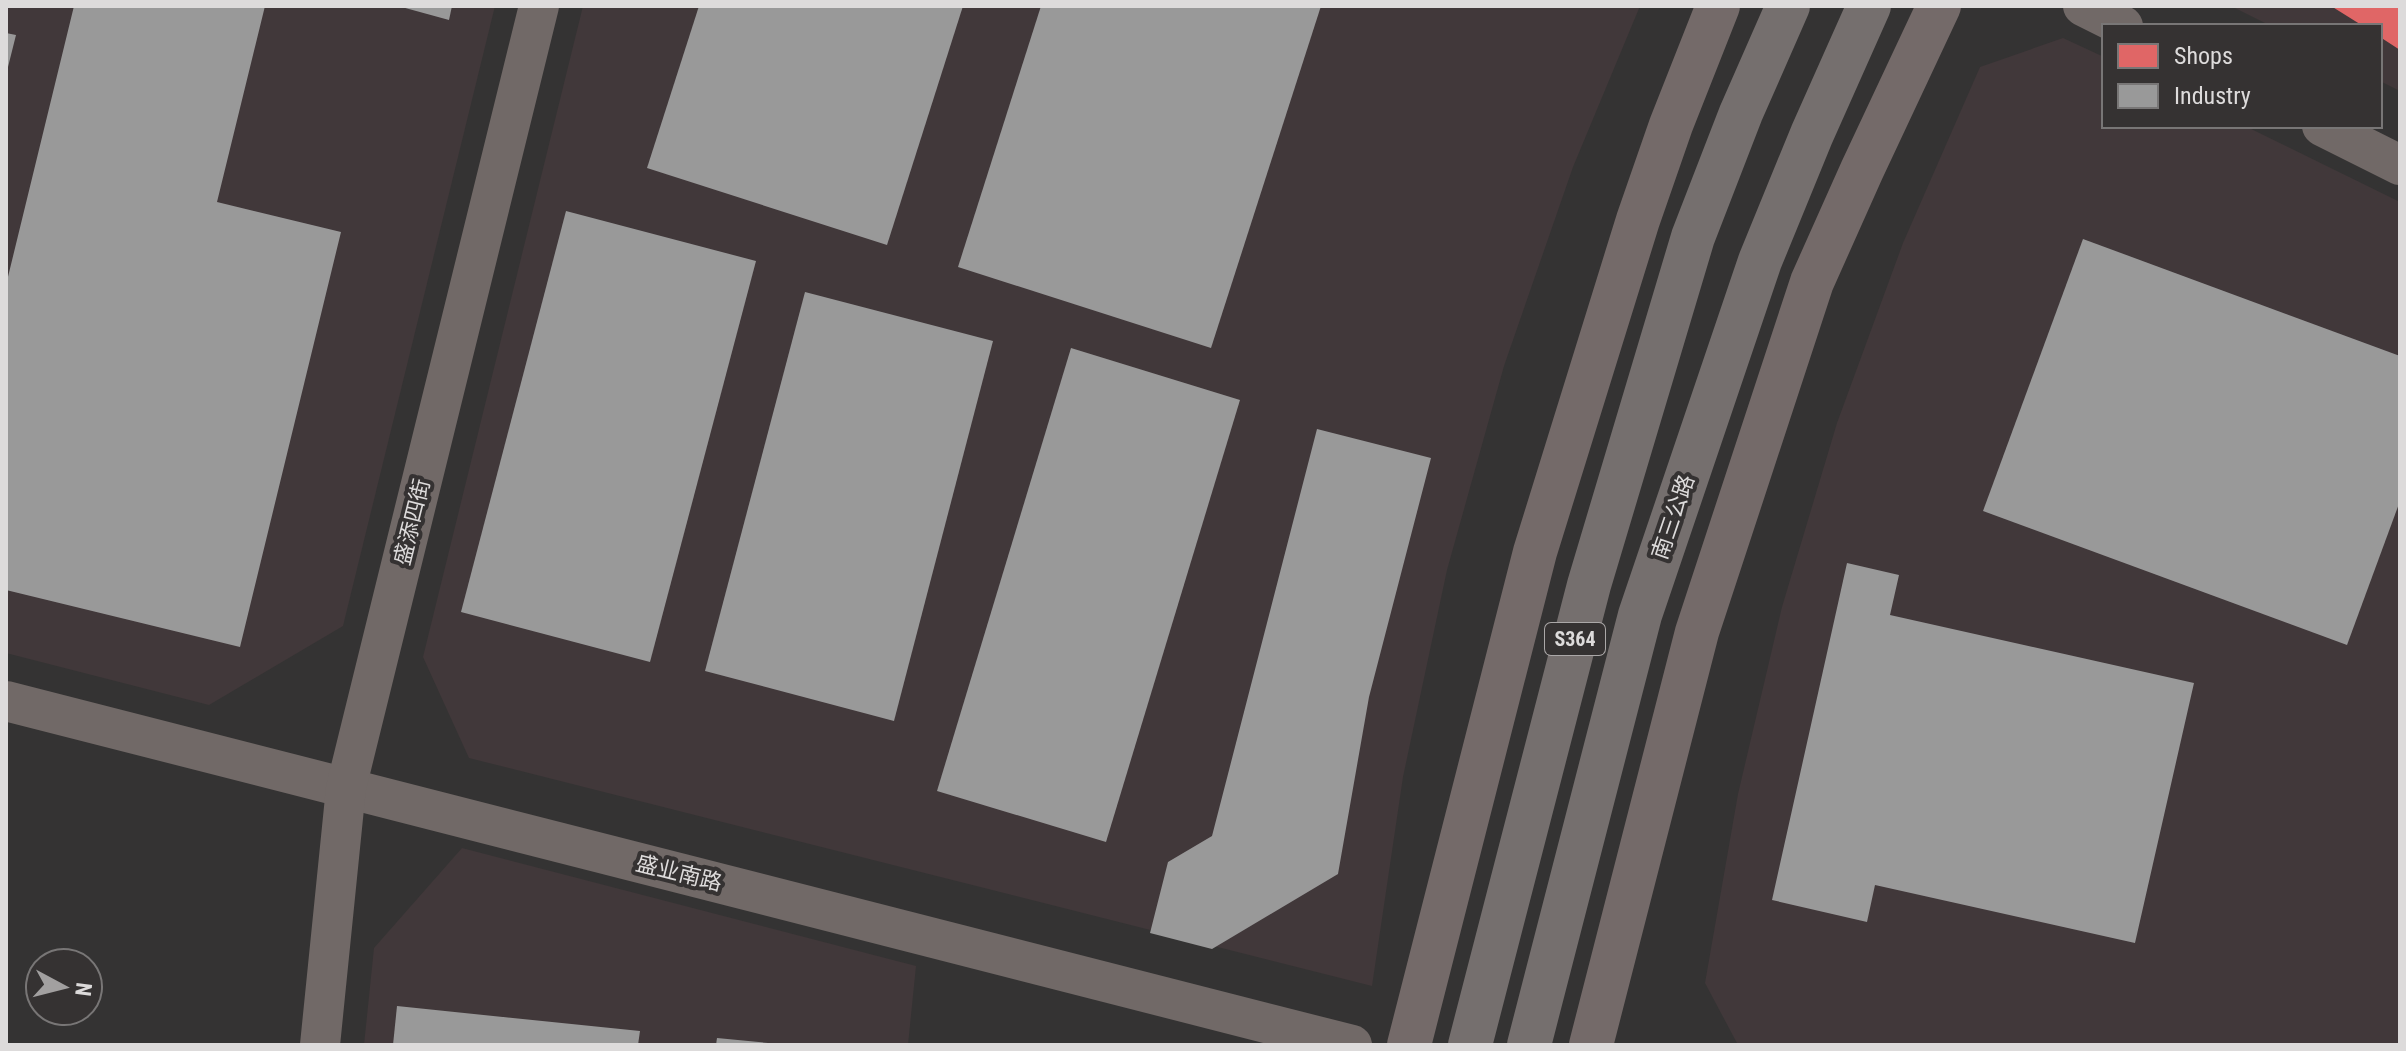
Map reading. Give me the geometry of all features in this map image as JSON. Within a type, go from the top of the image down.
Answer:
[{"type":"highway","name":"S364","points":[[1470,1045],[1589,585],[1693,237],[1741,113],[1788,6]]},
{"type":"highway","name":"南三公路","points":[[1529,1045],[1640,615],[1760,261],[1869,6]]},
{"type":"street","name":"盛添四街","points":[[320,1045],[346,788],[539,6]]},
{"type":"street","points":[[1409,1045],[1535,552],[1638,220],[1718,6]]},
{"type":"street","points":[[1591,1045],[1697,632],[1812,282],[1939,6]]},
{"type":"street","points":[[2083,6],[2119,24]]},
{"type":"street","points":[[2326,128],[2400,165]]},
{"type":"street","name":"盛业南路","points":[[6,701],[1352,1045]]},
{"type":"shaded area","points":[[6,6],[495,6],[343,626],[209,705],[6,653]]},
{"type":"shaded area","points":[[583,6],[1640,6],[1573,167],[1504,366],[1447,570],[1403,777],[1372,986],[469,758],[423,657]]},
{"type":"shaded area","points":[[2231,6],[2400,6],[2400,91],[2382,82],[2382,24],[2267,24]]},
{"type":"shaded area","points":[[2063,38],[2102,56],[2102,128],[2249,128],[2400,202],[2400,1045],[1738,1045],[1705,983],[1738,794],[1782,607],[1837,423],[1903,243],[1980,67]]},
{"type":"shaded area","points":[[462,848],[916,966],[908,1045],[364,1045],[374,948]]},
{"type":"building: Shops","points":[[2331,6],[2400,6],[2400,50],[2382,38],[2382,24],[2360,24]]},
{"type":"building: Industry","points":[[74,6],[265,6],[217,202],[341,232],[240,647],[6,590],[6,285]]},
{"type":"building: Industry","points":[[398,6],[452,6],[449,20]]},
{"type":"building: Industry","points":[[699,6],[963,6],[887,245],[647,168]]},
{"type":"building: Industry","points":[[1041,6],[1321,6],[1211,348],[958,267]]},
{"type":"building: Industry","points":[[6,33],[16,35],[7,71],[6,71]]},
{"type":"building: Industry","points":[[566,211],[756,261],[650,662],[461,612]]},
{"type":"building: Industry","points":[[2083,239],[2400,356],[2400,501],[2347,645],[1983,511]]},
{"type":"building: Industry","points":[[805,292],[993,341],[894,721],[705,671]]},
{"type":"building: Industry","points":[[1071,348],[1240,400],[1106,842],[937,791]]},
{"type":"building: Industry","points":[[1317,429],[1431,458],[1369,697],[1338,874],[1212,949],[1150,933],[1168,862],[1212,836]]},
{"type":"building: Industry","points":[[1847,563],[1899,575],[1890,615],[2194,683],[2135,943],[1875,885],[1867,922],[1772,900]]},
{"type":"building: Industry","points":[[397,1006],[640,1031],[638,1045],[393,1045]]},
{"type":"building: Industry","points":[[717,1038],[768,1043],[716,1045]]}]
